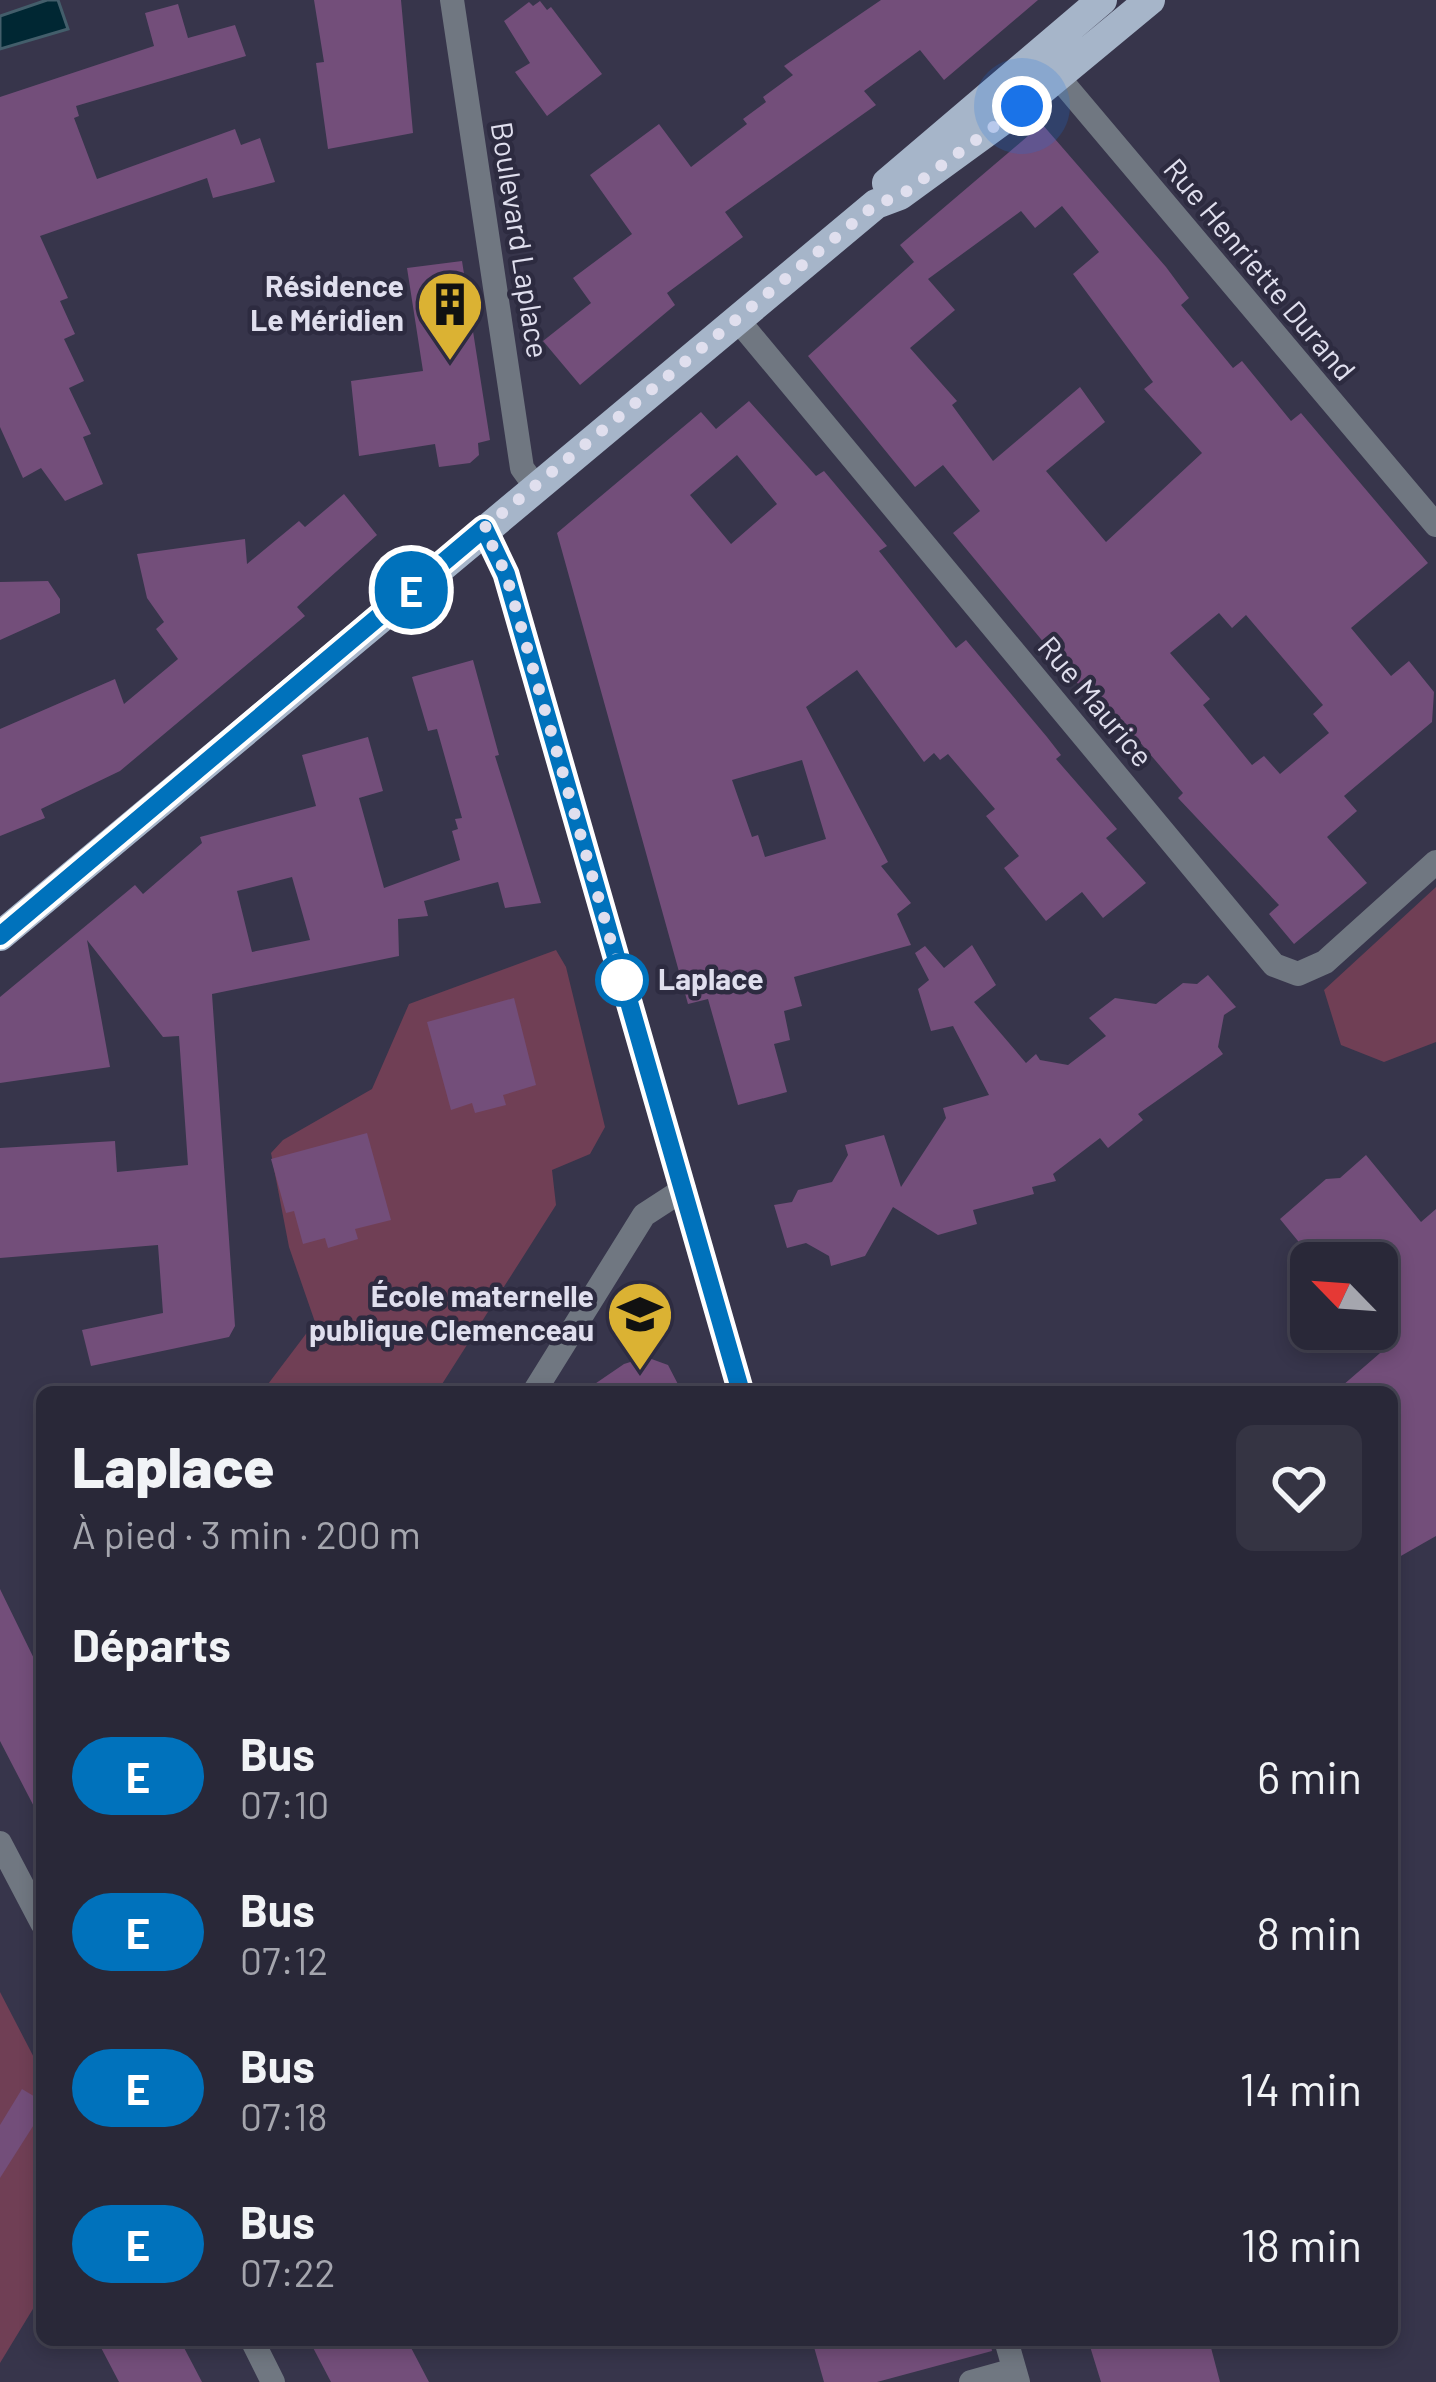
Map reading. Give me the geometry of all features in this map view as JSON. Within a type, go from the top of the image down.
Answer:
[{"type":"main road","points":[[876,204],[887,183],[1102,0]]},
{"type":"main road","points":[[0,936],[876,204],[900,196],[1057,78],[1150,0]]},
{"type":"street","name":"Boulevard Laplace","points":[[452,0],[522,468],[535,486]]},
{"type":"street","name":"Rue Henriette Durand","points":[[1038,53],[1436,525]]},
{"type":"street","name":"Rue Maurice","points":[[737,319],[1274,964],[1298,974],[1325,962],[1436,862]]},
{"type":"street","points":[[484,528],[506,574],[739,1386]]},
{"type":"street","points":[[539,1386],[644,1214],[684,1189]]},
{"type":"street","points":[[0,1844],[36,1912]]},
{"type":"street","points":[[255,2346],[274,2382]]},
{"type":"street","points":[[971,2382],[1016,2376],[1008,2346]]},
{"type":"shaded area","points":[[1436,887],[1436,1042],[1384,1062],[1341,1045],[1324,990]]},
{"type":"shaded area","points":[[556,950],[566,967],[605,1127],[590,1154],[552,1170],[556,1205],[441,1386],[267,1386],[315,1322],[289,1247],[271,1153],[283,1140],[372,1089],[409,1004]]},
{"type":"shaded area","points":[[0,1992],[36,2061],[36,2304],[0,2363]]},
{"type":"water","points":[[58,0],[68,29],[0,49],[0,16]]},
{"type":"building","points":[[314,0],[401,0],[413,133],[328,149],[316,63],[324,62]]},
{"type":"building","points":[[881,0],[1038,0],[944,80],[920,50],[864,91],[876,105],[725,212],[743,237],[667,293],[675,305],[580,385],[543,341],[591,303],[573,278],[632,234],[590,175],[659,124],[691,167],[747,124],[743,119],[766,102],[763,97],[793,75],[784,66]]},
{"type":"building","points":[[540,1],[547,10],[551,7],[602,74],[547,116],[515,72],[530,63],[504,21],[529,2],[533,6]]},
{"type":"building","points":[[178,4],[188,38],[235,25],[246,56],[76,106],[79,116],[74,118],[97,179],[235,129],[241,145],[260,138],[275,182],[213,198],[207,178],[40,236],[68,298],[60,301],[75,334],[64,339],[84,381],[69,388],[91,434],[83,437],[103,484],[65,501],[41,468],[23,478],[0,427],[0,97],[154,46],[145,13]]},
{"type":"building","points":[[1042,124],[1166,267],[1189,298],[1181,305],[1233,368],[1242,361],[1291,421],[1301,413],[1428,563],[1351,628],[1391,676],[1409,661],[1434,692],[1432,722],[1344,796],[1357,811],[1327,837],[1367,883],[1294,944],[1269,914],[1279,905],[1178,798],[1183,793],[1116,714],[1108,720],[953,533],[980,511],[943,465],[915,487],[808,356],[914,262],[919,268],[900,245]],"holes":[[[1062,206],[1099,252],[1073,274],[1153,382],[1144,389],[1202,453],[1106,542],[1046,471],[1105,422],[1080,387],[993,461],[952,405],[957,401],[910,348],[955,310],[928,279],[1021,211],[1035,228]],[[1219,613],[1232,628],[1246,615],[1323,705],[1313,714],[1329,733],[1280,774],[1264,756],[1252,765],[1203,705],[1210,699],[1170,653]]]},
{"type":"building","name":"Résidence Le Méridien","points":[[462,261],[490,440],[478,443],[479,455],[470,463],[439,467],[435,444],[359,456],[351,381],[423,371],[407,268]]},
{"type":"building","points":[[749,401],[816,476],[824,471],[887,546],[879,551],[956,648],[966,640],[1047,737],[1061,755],[1056,759],[1117,829],[1106,838],[1146,883],[1103,918],[1082,892],[1046,921],[1004,868],[1019,856],[986,816],[995,809],[948,754],[940,760],[934,753],[924,762],[857,670],[806,707],[888,862],[881,866],[911,903],[897,914],[911,945],[794,977],[802,1006],[784,1011],[790,1040],[774,1044],[787,1092],[738,1105],[708,999],[688,1004],[557,533],[701,412],[716,429]],"holes":[[[737,455],[777,504],[731,544],[690,495]],[[802,760],[826,839],[765,857],[758,835],[752,837],[732,780]]]},
{"type":"building","points":[[344,494],[377,535],[297,607],[305,616],[120,771],[41,809],[45,818],[0,836],[0,729],[115,679],[124,704],[178,659],[156,629],[164,622],[147,598],[137,554],[245,539],[247,564],[299,521],[305,527]]},
{"type":"building","points":[[48,581],[60,599],[60,613],[0,640],[0,582]]},
{"type":"building","points":[[473,660],[499,755],[495,756],[541,903],[505,908],[498,882],[424,901],[428,916],[398,919],[399,956],[212,994],[235,1326],[229,1337],[91,1366],[82,1330],[163,1313],[158,1245],[0,1258],[0,1148],[115,1141],[117,1172],[188,1165],[179,1036],[163,1037],[87,940],[110,1067],[0,1083],[0,997],[135,885],[143,894],[202,843],[200,837],[316,806],[302,755],[368,737],[383,791],[359,798],[384,888],[460,860],[452,831],[458,829],[455,819],[462,818],[437,729],[428,731],[412,677]],"holes":[[[292,877],[310,940],[252,952],[237,891]]]},
{"type":"building","points":[[972,945],[996,985],[974,1002],[1026,1063],[1036,1054],[1040,1060],[1068,1065],[1106,1036],[1089,1018],[1115,998],[1156,1004],[1183,983],[1197,984],[1208,975],[1236,1007],[1224,1015],[1218,1047],[1223,1054],[1138,1114],[1143,1120],[1108,1148],[1100,1138],[1053,1174],[1056,1181],[1032,1187],[1034,1194],[973,1210],[977,1224],[938,1235],[893,1207],[865,1256],[831,1266],[829,1256],[806,1243],[787,1248],[774,1205],[792,1202],[798,1190],[832,1182],[848,1155],[845,1145],[884,1135],[901,1187],[946,1118],[943,1108],[989,1095],[953,1026],[931,1031],[918,989],[929,980],[915,953],[925,946],[944,968]]},
{"type":"building","points":[[514,998],[536,1085],[503,1095],[506,1105],[475,1113],[472,1103],[451,1110],[427,1022]]},
{"type":"building","points":[[367,1133],[391,1220],[355,1229],[358,1239],[328,1248],[325,1238],[303,1244],[294,1211],[286,1213],[271,1159]]},
{"type":"building","points":[[1366,1155],[1421,1222],[1436,1209],[1436,1536],[1398,1558],[1398,1386],[1342,1386],[1384,1350],[1398,1350],[1398,1242],[1299,1242],[1280,1219],[1326,1179],[1340,1178]]},
{"type":"building","name":"École maternelle publique Clemenceau","points":[[646,1357],[668,1365],[679,1386],[592,1386],[624,1364]]},
{"type":"building","points":[[0,1589],[36,1663],[36,1810],[0,1741]]},
{"type":"building","points":[[22,2089],[36,2097],[36,2121],[0,2178],[0,2125]]},
{"type":"building","points":[[100,2346],[183,2346],[202,2382],[119,2382]]},
{"type":"building","points":[[312,2346],[410,2346],[429,2382],[331,2382]]},
{"type":"building","points":[[814,2346],[991,2346],[992,2351],[877,2382],[824,2382]]},
{"type":"building","points":[[1090,2346],[1211,2346],[1220,2382],[1101,2382]]},
{"type":"bus line","name":"E","points":[[0,936],[484,528],[496,544],[506,574],[739,1386]]},
{"type":"place","name":"Résidence Le Méridien","points":[[450,363]]},
{"type":"place","name":"Laplace","points":[[622,980]]},
{"type":"place","name":"École maternelle publique Clemenceau","points":[[640,1373]]},
{"type":"route","points":[[622,980],[506,574],[496,544],[484,528],[876,204],[900,196],[1022,106]]}]
